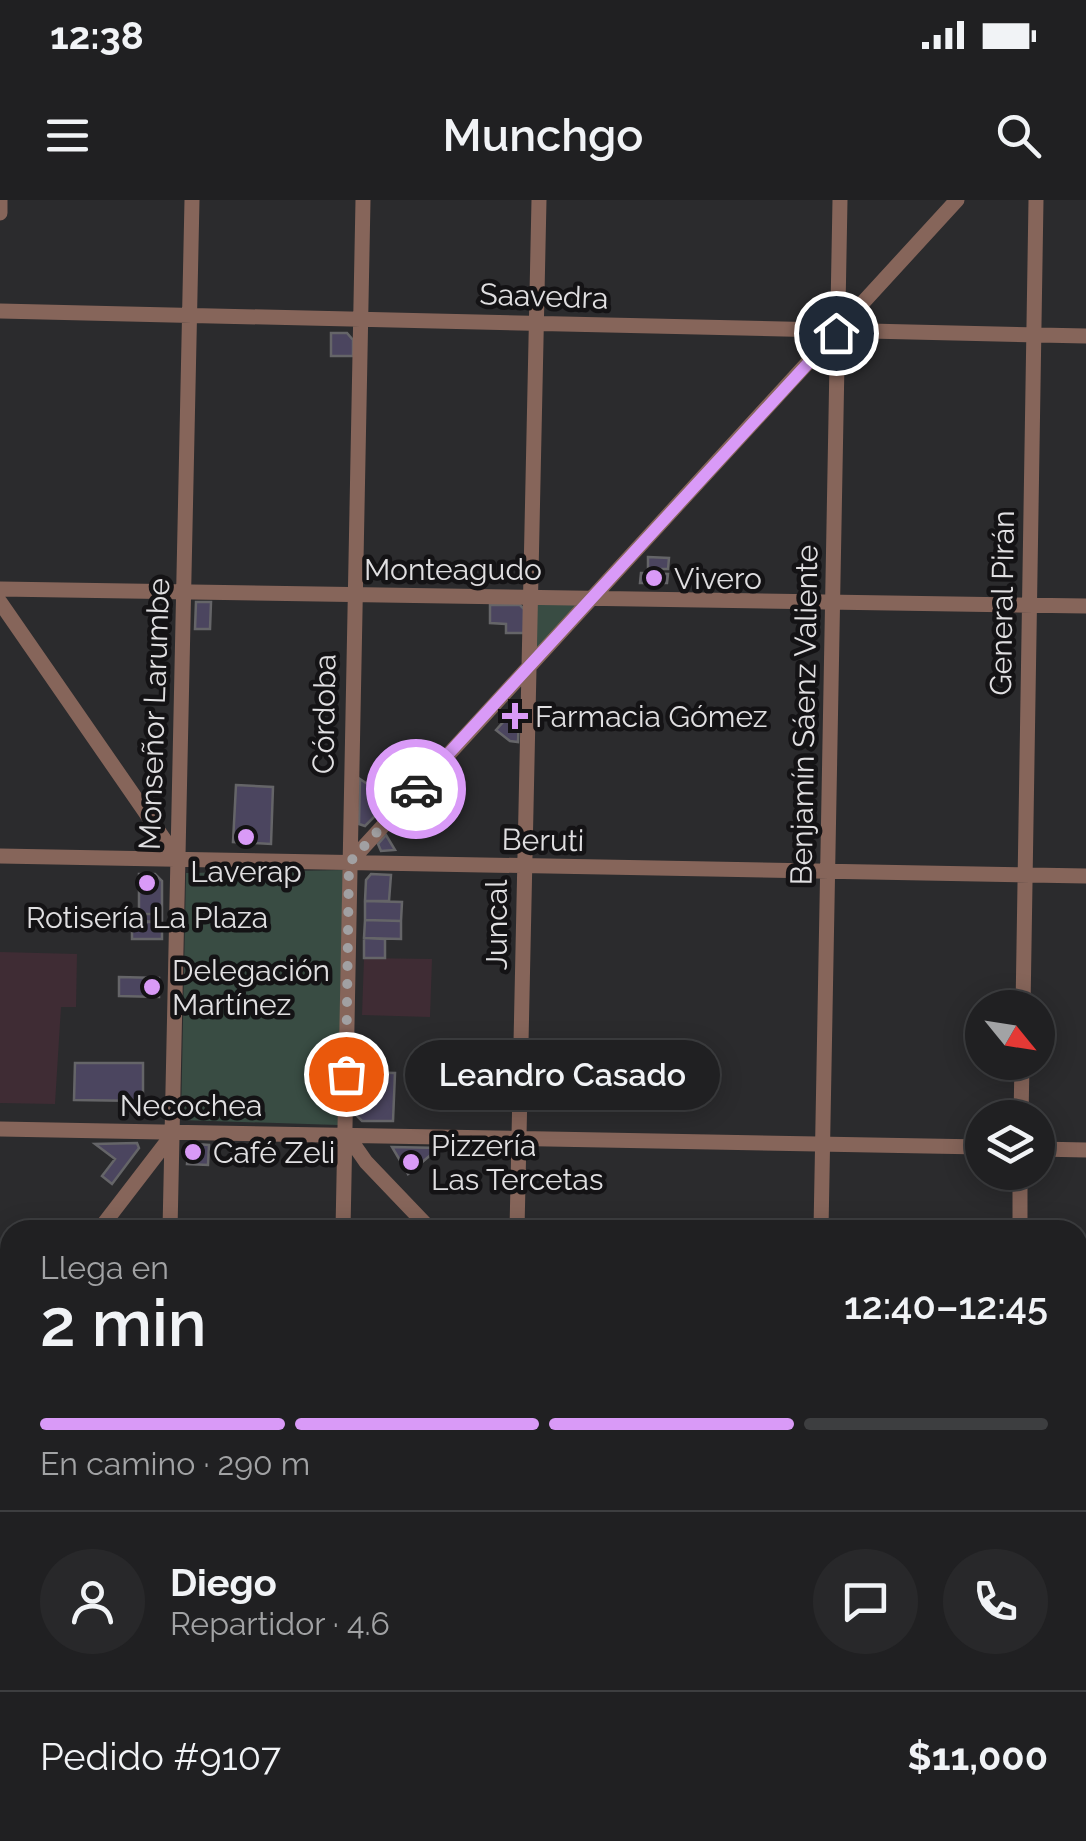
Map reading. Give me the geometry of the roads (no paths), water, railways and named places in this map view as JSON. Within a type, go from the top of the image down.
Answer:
[{"type":"street","points":[[0,200],[0,213]]},
{"type":"street","name":"Monseñor Larumbe","points":[[170,1220],[192,200]]},
{"type":"street","name":"Córdoba","points":[[343,1220],[362,200]]},
{"type":"street","name":"Juncal","points":[[517,1220],[522,1137],[539,200]]},
{"type":"street","name":"Benjamín Sáenz Valiente","points":[[821,1220],[840,200]]},
{"type":"street","points":[[349,863],[531,660],[957,200]]},
{"type":"street","name":"General Pirán","points":[[1023,990],[1036,200]]},
{"type":"street","name":"Saavedra","points":[[0,311],[1086,336]]},
{"type":"street","name":"Monteagudo","points":[[0,589],[1086,606]]},
{"type":"street","points":[[0,602],[177,858]]},
{"type":"street","name":"Beruti","points":[[0,856],[1086,876]]},
{"type":"street","name":"Necochea","points":[[0,1128],[965,1148]]},
{"type":"street","points":[[345,1132],[366,1162],[422,1220]]},
{"type":"street","points":[[107,1220],[172,1134]]},
{"type":"street","points":[[1055,1149],[1086,1150]]},
{"type":"street","points":[[1020,1190],[1020,1220]]},
{"type":"place","name":"Vivero","points":[[654,578]]},
{"type":"place","name":"Farmacia Gómez","points":[[515,716]]},
{"type":"place","name":"Laverap","points":[[246,837]]},
{"type":"place","name":"Rotisería La Plaza","points":[[147,883]]},
{"type":"place","name":"Delegación Martínez","points":[[152,987]]},
{"type":"place","name":"Leandro Casado","points":[[346,1074]]},
{"type":"place","name":"Café Zeli","points":[[193,1152]]},
{"type":"place","name":"Pizzería Las Tercetas","points":[[411,1162]]}]
